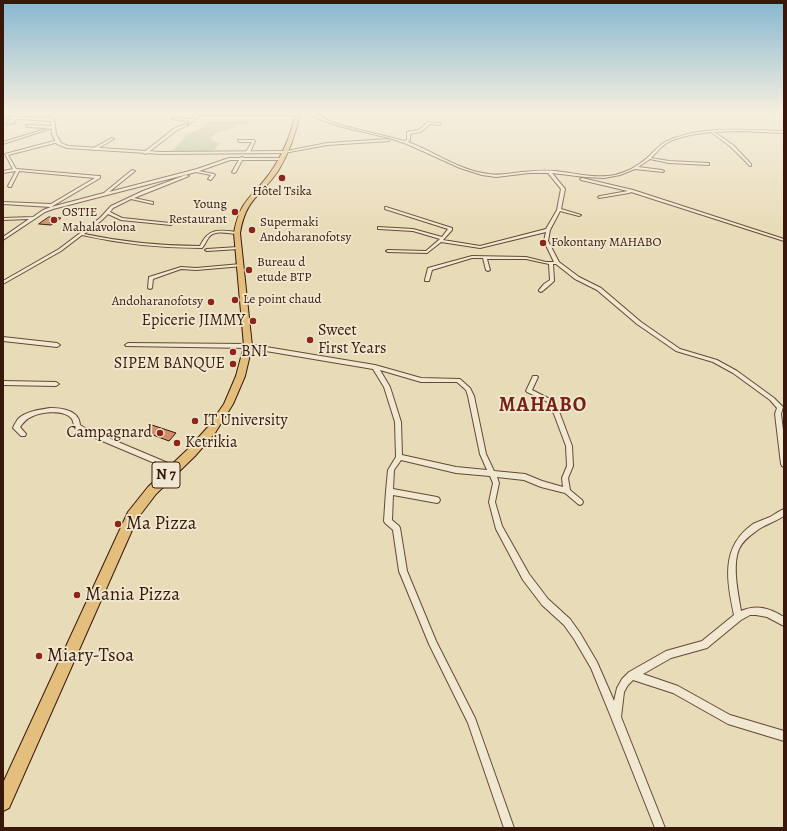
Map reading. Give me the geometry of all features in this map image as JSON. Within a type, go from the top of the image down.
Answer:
[{"type":"main road","name":"N 7","points":[[3,802],[132,516],[148,493],[207,437],[234,394],[246,360],[248,346],[237,232],[243,207],[272,175],[283,152]]},
{"type":"street","points":[[16,171],[6,155],[18,152]]},
{"type":"street","points":[[124,152],[248,152],[282,155]]},
{"type":"street","points":[[3,283],[60,250],[112,208],[130,198],[198,170],[230,159],[282,155],[295,152]]},
{"type":"street","points":[[429,152],[482,174],[498,176],[550,172],[589,177],[605,177],[620,174],[635,168],[649,158],[655,152]]},
{"type":"street","points":[[737,152],[750,165]]},
{"type":"street","points":[[234,172],[242,158]]},
{"type":"street","points":[[649,158],[669,162],[708,164]]},
{"type":"street","points":[[635,168],[662,172]]},
{"type":"street","points":[[44,211],[198,170],[213,175],[210,179]]},
{"type":"street","points":[[10,186],[16,171]]},
{"type":"street","points":[[3,172],[16,171],[99,177],[51,205],[3,239]]},
{"type":"street","points":[[104,195],[133,171]]},
{"type":"street","points":[[550,172],[632,191],[784,240]]},
{"type":"street","points":[[541,291],[552,281],[554,263],[546,242],[548,230],[559,210],[563,188],[550,172]]},
{"type":"street","points":[[600,197],[632,191]]},
{"type":"street","points":[[130,198],[152,203]]},
{"type":"street","points":[[3,203],[51,205]]},
{"type":"street","points":[[386,208],[451,228],[427,252],[388,251]]},
{"type":"street","points":[[559,210],[579,215]]},
{"type":"street","points":[[108,212],[121,219],[170,224]]},
{"type":"street","points":[[3,219],[33,218]]},
{"type":"street","points":[[379,228],[413,230],[441,239],[480,247],[548,230]]},
{"type":"street","points":[[81,234],[144,246],[202,247],[206,236],[211,232],[237,232]]},
{"type":"street","points":[[207,250],[238,248]]},
{"type":"street","points":[[427,280],[430,269],[472,257],[526,258],[554,263],[577,278],[599,289],[640,323],[678,350],[715,361],[735,372],[772,398],[782,407],[778,414],[784,464]]},
{"type":"street","points":[[485,257],[488,270]]},
{"type":"street","points":[[150,288],[151,278],[181,268],[196,269],[241,264]]},
{"type":"street","points":[[3,339],[57,345]]},
{"type":"street","points":[[128,345],[248,346],[375,367],[421,380],[458,380],[468,389],[471,396],[483,454],[496,483],[492,502],[499,527],[526,578],[545,602],[567,622],[594,665],[660,828]]},
{"type":"street","points":[[375,367],[387,387],[398,422],[399,457],[391,470],[388,521],[396,528],[403,570],[433,644],[452,678],[472,721],[509,828]]},
{"type":"street","points":[[535,377],[529,390],[550,401],[557,414],[569,446],[570,466],[565,478],[567,490]]},
{"type":"street","points":[[3,383],[56,384]]},
{"type":"street","points":[[23,434],[16,428],[18,423],[26,416],[36,412],[61,411],[76,416],[78,420],[77,426],[83,430],[173,468]]},
{"type":"street","points":[[399,457],[456,470],[525,477],[540,484],[567,490],[580,502]]},
{"type":"street","points":[[389,491],[437,500]]},
{"type":"street","points":[[738,617],[732,590],[735,549],[741,538],[758,526],[777,518],[784,512]]},
{"type":"street","points":[[616,717],[620,691],[625,682],[632,675],[669,654],[704,645],[745,612],[755,610],[770,614],[784,622]]},
{"type":"street","points":[[632,675],[675,689],[728,719],[784,736]]},
{"type":"building","name":"OSTIE Mahalavolona","points":[[49,217],[61,218],[51,225],[39,224]]},
{"type":"building","name":"Campagnard","points":[[152,425],[176,433],[169,441],[145,432]]},
{"type":"place","name":"Hôtel Tsika","points":[[282,178]]},
{"type":"place","name":"Young Restaurant","points":[[235,212]]},
{"type":"place","name":"OSTIE Mahalavolona","points":[[54,220]]},
{"type":"place","name":"Supermaki Andoharanofotsy","points":[[252,230]]},
{"type":"place","name":"Fokontany MAHABO","points":[[543,243]]},
{"type":"place","name":"Bureau d etude BTP","points":[[249,270]]},
{"type":"place","name":"Le point chaud","points":[[235,300]]},
{"type":"place","name":"Andoharanofotsy","points":[[211,302]]},
{"type":"place","name":"Epicerie JIMMY","points":[[253,321]]},
{"type":"place","name":"Sweet First Years","points":[[310,340]]},
{"type":"place","name":"BNI","points":[[233,352]]},
{"type":"place","name":"SIPEM BANQUE","points":[[233,364]]},
{"type":"place","name":"IT University","points":[[195,421]]},
{"type":"place","name":"Campagnard","points":[[160,433]]},
{"type":"place","name":"Ketrikia","points":[[177,443]]},
{"type":"place","name":"Ma Pizza","points":[[118,524]]},
{"type":"place","name":"Mania Pizza","points":[[77,595]]},
{"type":"place","name":"Miary-Tsoa","points":[[39,656]]},
{"type":"district","name":"MAHABO","points":[[543,406]]}]
